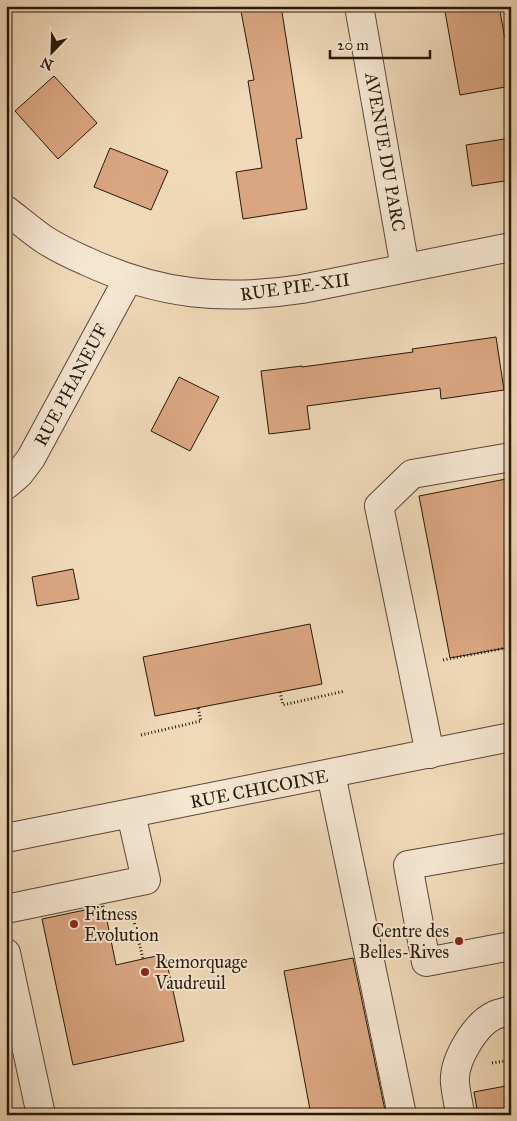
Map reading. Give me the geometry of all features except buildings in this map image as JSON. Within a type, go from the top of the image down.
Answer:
[{"type":"street","name":"AVENUE DU PARC","points":[[359,6],[405,268]]},
{"type":"street","name":"RUE PIE-XII","points":[[6,210],[46,240],[96,266],[128,279],[167,290],[197,294],[260,294],[302,289],[511,248]]},
{"type":"street","name":"RUE PHANEUF","points":[[6,485],[19,474],[31,458],[128,279]]},
{"type":"street","points":[[430,754],[379,506],[412,474],[511,457]]},
{"type":"street","name":"RUE CHICOINE","points":[[6,838],[511,737]]},
{"type":"street","points":[[331,774],[402,1115]]},
{"type":"street","points":[[6,909],[146,880],[131,814]]},
{"type":"street","points":[[511,847],[408,864],[426,962],[511,946]]},
{"type":"street","points":[[6,953],[41,1115]]},
{"type":"street","points":[[460,1115],[455,1082],[458,1065],[467,1042],[494,1015],[511,1010]]},
{"type":"path","points":[[450,658],[511,647]]},
{"type":"path","points":[[280,692],[283,705],[345,691]]},
{"type":"path","points":[[141,735],[201,721],[198,708]]},
{"type":"path","points":[[126,885],[143,959]]},
{"type":"place","name":"Fitness Evolution","points":[[74,924]]},
{"type":"place","name":"Centre des Belles-Rives","points":[[459,941]]},
{"type":"place","name":"Remorquage Vaudreuil","points":[[145,972]]}]
